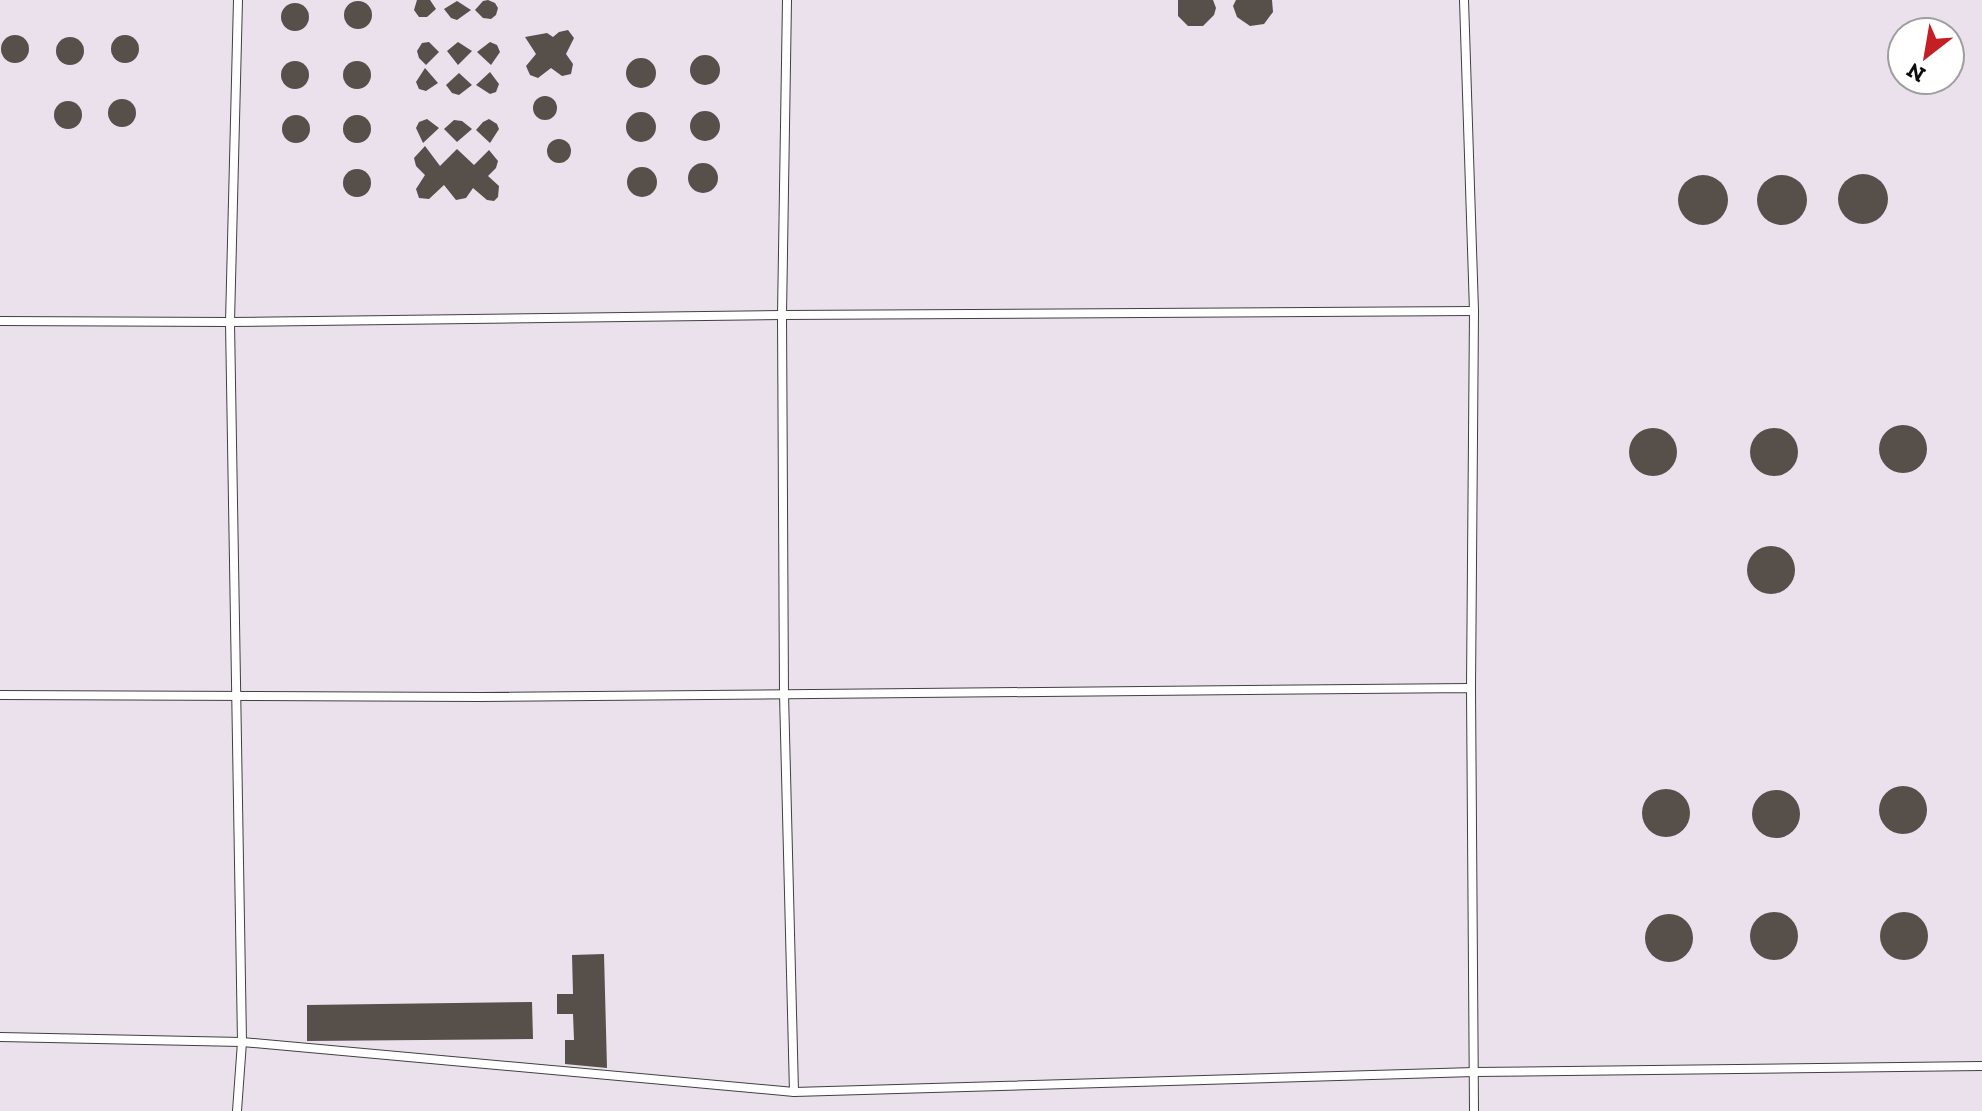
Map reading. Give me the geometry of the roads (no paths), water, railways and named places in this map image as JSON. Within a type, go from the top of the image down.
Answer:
[{"type":"lane","points":[[237,1111],[242,1042],[230,322],[238,0]]},
{"type":"lane","points":[[787,0],[782,315],[784,694],[794,1092]]},
{"type":"lane","points":[[1464,0],[1474,311],[1471,688],[1474,1111]]},
{"type":"lane","points":[[0,321],[230,322],[1474,311]]},
{"type":"lane","points":[[0,695],[480,697],[1471,688]]},
{"type":"lane","points":[[0,1037],[242,1042],[794,1092],[1474,1072],[1982,1066]]}]
